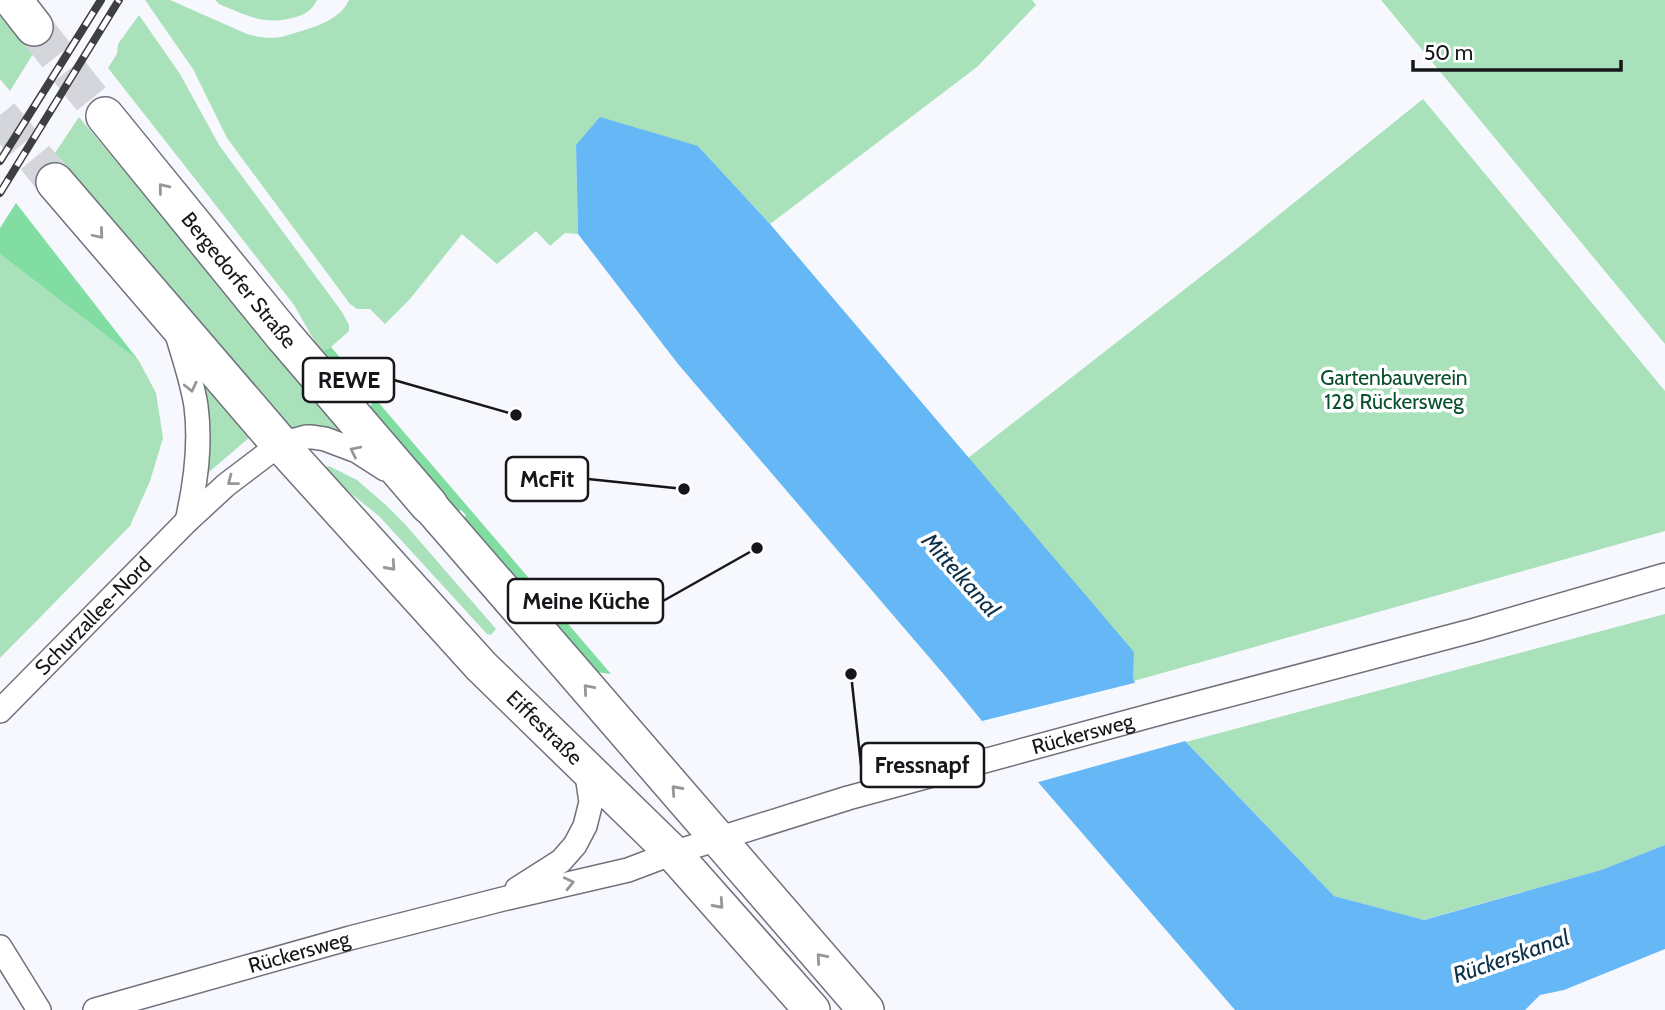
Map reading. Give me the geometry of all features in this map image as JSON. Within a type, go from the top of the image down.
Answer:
[{"type":"highway","name":"Bergedorfer Straße","points":[[105,116],[284,336],[429,505]]},
{"type":"highway","points":[[55,182],[281,444]]},
{"type":"main road","name":"Eiffestraße","points":[[281,444],[481,666],[673,853],[812,1010]]},
{"type":"main road","points":[[429,505],[866,1010]]},
{"type":"street","points":[[173,321],[192,387],[198,427],[197,470],[187,521]]},
{"type":"street","name":"Schurzallee-Nord","points":[[0,711],[187,521],[226,485],[281,444],[312,437],[348,447],[394,474],[429,505]]},
{"type":"street","name":"Rückersweg","points":[[94,1010],[350,938],[628,870],[673,853],[848,798],[1475,630],[1665,575]]},
{"type":"street","name":"Rückersweg","points":[[503,899],[561,861],[575,845],[585,826],[591,802],[586,768]]},
{"type":"street","points":[[0,947],[39,1010]]},
{"type":"green space","points":[[145,0],[170,0],[247,34],[273,38],[329,20],[344,8],[349,0],[1032,0],[1036,5],[977,67],[770,224],[698,146],[576,145],[578,234],[565,233],[550,246],[536,231],[497,264],[462,234],[410,299],[385,324],[370,309],[357,309],[350,304],[241,157],[227,138],[193,69]]},
{"type":"green space","points":[[215,0],[317,0],[311,9],[296,17],[266,20],[248,16]]},
{"type":"green space","points":[[1381,0],[1665,0],[1665,344]]},
{"type":"green space","points":[[0,13],[33,54],[10,91],[0,79]]},
{"type":"green space","points":[[139,15],[180,74],[219,145],[342,312],[349,331],[331,347],[321,352],[294,305],[108,68],[117,54],[118,44]]},
{"type":"green space","name":"Gartenbauverein 128 Rückersweg","points":[[1423,99],[1665,391],[1665,531],[1134,681],[1133,674],[968,458],[1239,247]]},
{"type":"green space","points":[[79,117],[340,428],[337,434],[306,424],[291,428],[55,153]]},
{"type":"green space","points":[[16,203],[139,361],[0,254],[0,228]]},
{"type":"green space","points":[[0,254],[139,361],[156,393],[163,438],[150,481],[130,526],[0,658]]},
{"type":"green space","points":[[331,347],[611,674],[596,672],[464,518],[466,515],[461,510],[458,512],[369,407],[372,404],[367,399],[364,402],[321,352]]},
{"type":"green space","points":[[204,387],[209,389],[250,437],[209,472],[208,418]]},
{"type":"green space","points":[[329,466],[357,480],[404,523],[496,629],[491,635],[487,634],[379,516],[324,472]]},
{"type":"green space","points":[[1665,614],[1665,845],[1601,870],[1423,920],[1334,896],[1186,742]]},
{"type":"water","points":[[600,117],[698,146],[770,224],[1134,652],[1134,681],[1186,742],[1334,896],[1424,920],[1601,870],[1665,845],[1665,949],[1564,990],[1540,995],[1525,1010],[1235,1010],[982,721],[678,364],[578,234],[576,145]]},
{"type":"pier","points":[[1138,682],[1189,740],[1035,783],[982,721]]},
{"type":"tunnel","points":[[34,27],[105,116]]},
{"type":"tunnel","points":[[0,115],[55,182]]},
{"type":"railway","points":[[0,161],[101,0]]},
{"type":"railway","points":[[0,193],[119,0]]},
{"type":"place","name":"REWE","points":[[516,415]]},
{"type":"place","name":"McFit","points":[[684,489]]},
{"type":"place","name":"Meine Küche","points":[[757,548]]},
{"type":"place","name":"Fressnapf","points":[[851,674]]},
{"type":"water label","name":"Mittelkanal","points":[[961,575]]},
{"type":"water label","name":"Rückerskanal","points":[[1511,956]]}]
